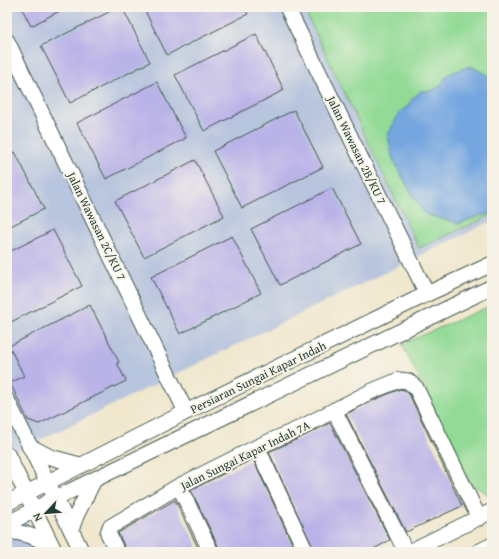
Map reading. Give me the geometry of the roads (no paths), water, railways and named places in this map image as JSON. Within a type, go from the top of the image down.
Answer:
[{"type":"street","name":"Jalan Wawasan 2B/KU 7","points":[[287,7],[427,294]]},
{"type":"street","name":"Jalan Wawasan 2C/KU 7","points":[[7,41],[186,412]]},
{"type":"street","name":"Persiaran Sungai Kapar Indah","points":[[17,498],[186,412],[427,294],[492,264]]},
{"type":"street","name":"Persiaran Sungai Kapar Indah","points":[[8,526],[56,498],[492,287]]},
{"type":"street","name":"Jalan Sungai Kapar Indah 7A","points":[[117,552],[108,533],[110,527],[179,486],[257,447],[296,430],[370,392],[399,380],[408,381],[416,388],[486,514]]},
{"type":"street","points":[[7,400],[82,552]]},
{"type":"street","points":[[334,410],[408,552],[486,514]]},
{"type":"street","points":[[29,446],[50,456],[80,465]]},
{"type":"street","points":[[257,447],[306,552]]},
{"type":"street","points":[[8,458],[17,498],[31,512],[53,549]]},
{"type":"street","points":[[71,530],[76,516],[94,480]]},
{"type":"street","points":[[179,486],[211,552]]},
{"type":"street","points":[[8,526],[35,537],[53,549]]},
{"type":"street","points":[[478,552],[492,545]]},
{"type":"water","points":[[470,66],[492,77],[492,213],[458,224],[424,213],[415,200],[392,156],[388,135],[399,113],[406,108],[413,98],[421,91],[432,91],[441,85],[447,75]]},
{"type":"waterway","points":[[7,485],[13,497]]},
{"type":"waterway","points":[[23,519],[29,531]]},
{"type":"waterway","points":[[34,542],[39,552]]}]
